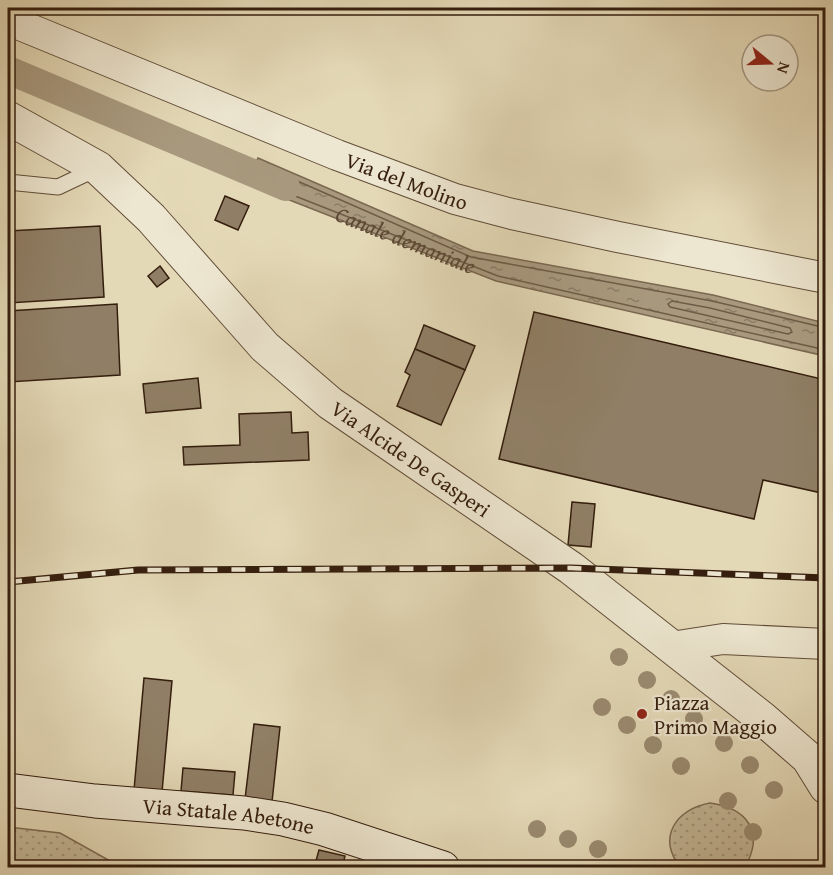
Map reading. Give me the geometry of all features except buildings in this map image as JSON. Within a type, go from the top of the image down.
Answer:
[{"type":"street","name":"Via del Molino","points":[[8,20],[337,155],[455,199],[618,237],[825,278]]},
{"type":"street","name":"Via Alcide De Gasperi","points":[[8,118],[98,168],[151,218],[265,347],[330,403],[571,568],[762,718],[808,758],[825,788]]},
{"type":"street","points":[[671,647],[723,639],[825,644]]},
{"type":"street","name":"Via Statale Abetone","points":[[8,790],[95,801],[244,813],[284,819],[324,829],[444,867]]},
{"type":"lane","points":[[8,182],[58,187],[98,168]]},
{"type":"shaded area","points":[[710,803],[734,810],[749,824],[753,843],[745,867],[680,867],[673,856],[670,835],[674,826],[688,811]]},
{"type":"shaded area","points":[[8,827],[60,833],[121,867],[8,867]]},
{"type":"water","points":[[258,158],[473,251],[713,295],[825,323],[825,356],[496,281],[246,183]]},
{"type":"waterway","name":"Canale demaniale","points":[[8,70],[286,187]]},
{"type":"railway","points":[[8,582],[138,570],[571,568],[826,578]]},
{"type":"place","name":"Piazza Primo Maggio","points":[[642,714]]}]
